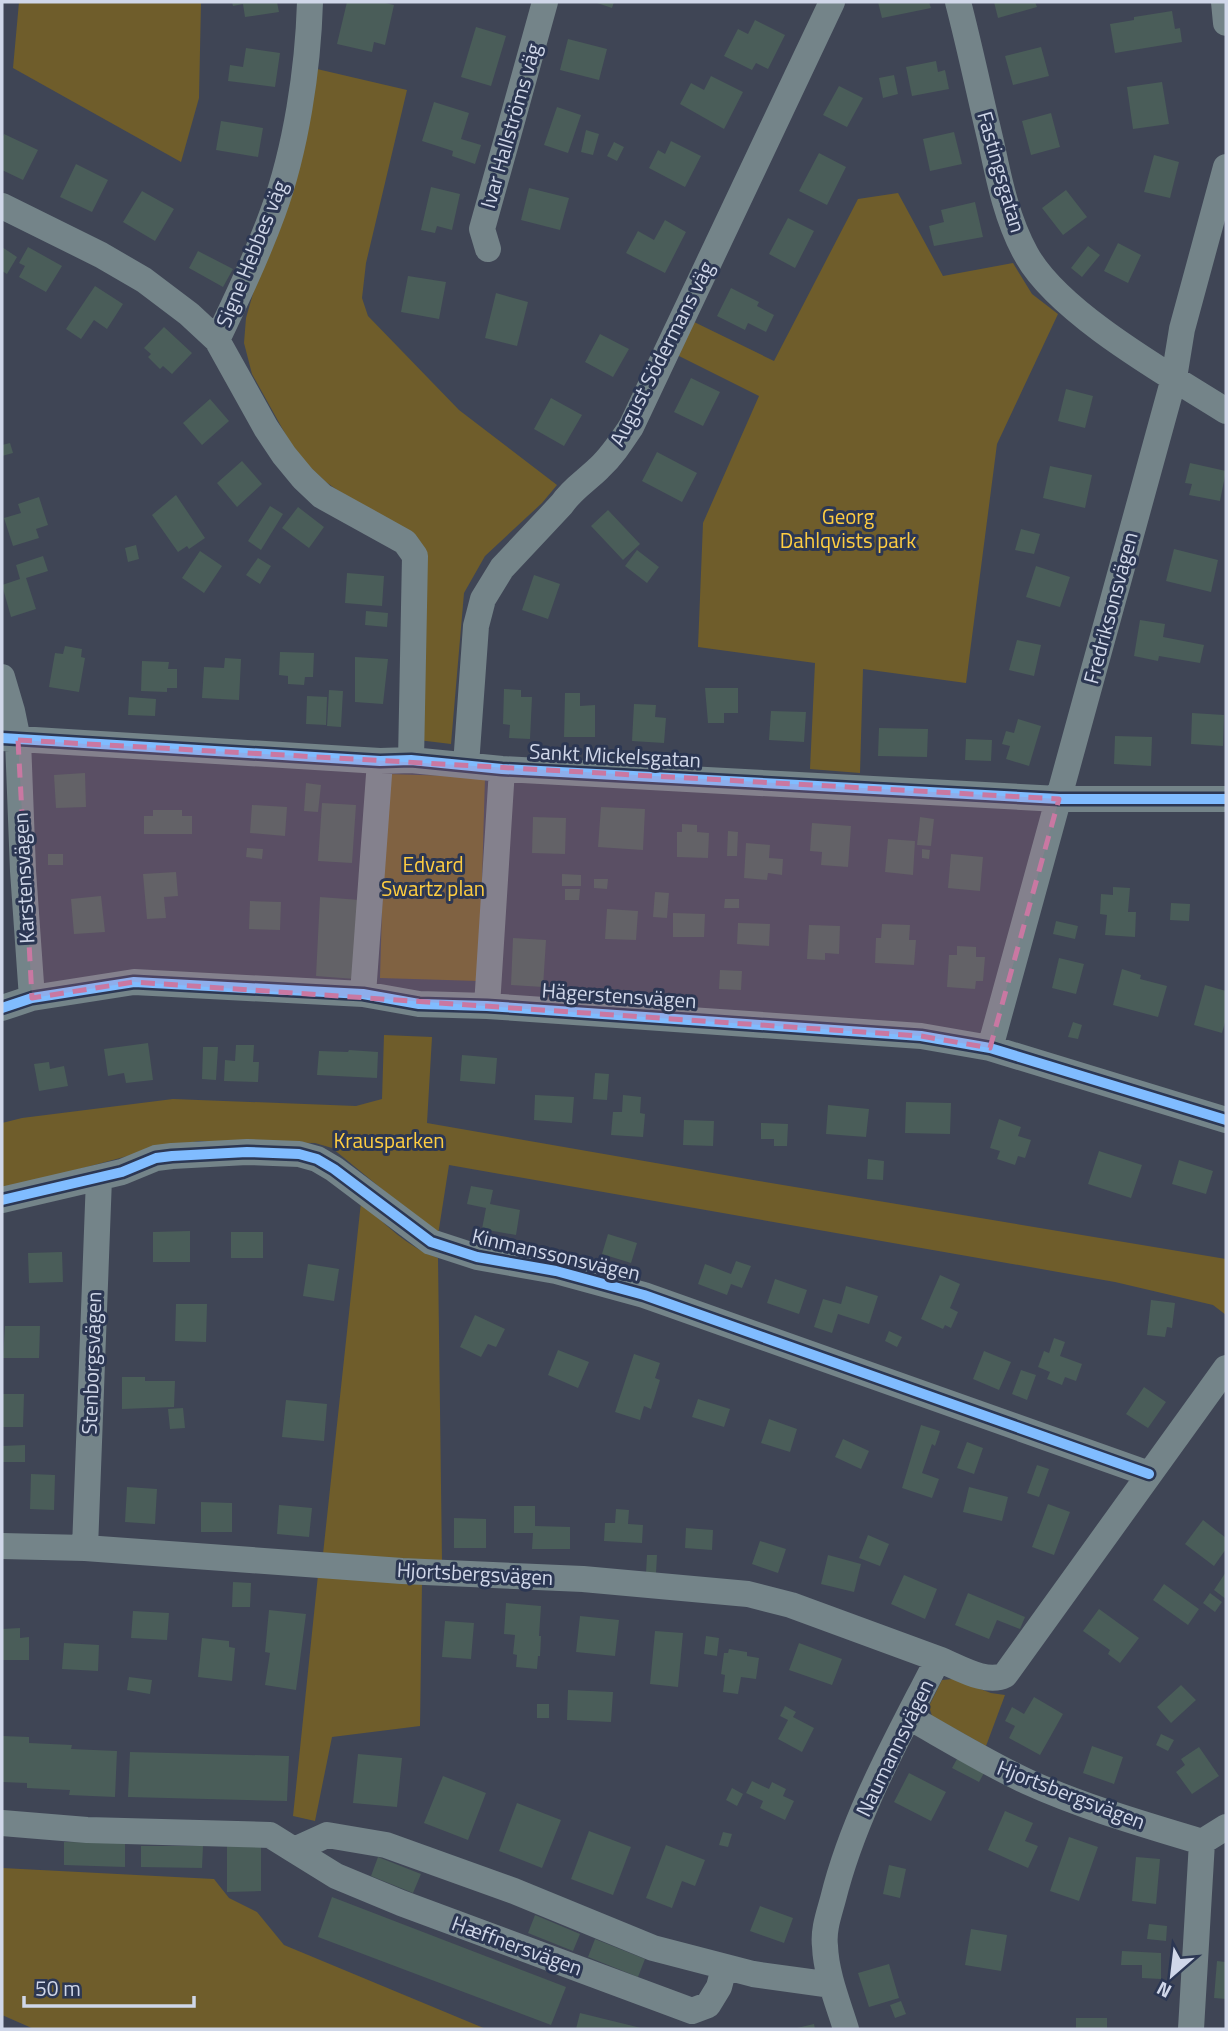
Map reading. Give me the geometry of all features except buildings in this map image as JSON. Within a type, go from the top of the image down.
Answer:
[{"type":"street","name":"Signe Hebbes väg","points":[[217,340],[261,243],[282,184],[305,72],[310,2]]},
{"type":"street","name":"Ivar Hallströms väg","points":[[488,249],[482,229],[545,2]]},
{"type":"street","name":"August Södermans väg","points":[[466,765],[476,626],[483,599],[502,568],[562,504],[569,493],[618,448],[631,427],[832,2]]},
{"type":"street","name":"Fastingsgatan","points":[[958,2],[1002,193],[1026,255],[1046,282],[1070,305],[1226,411]]},
{"type":"street","points":[[1224,2],[1226,23]]},
{"type":"street","name":"Fredriksonsvägen","points":[[990,1048],[1174,378],[1182,329],[1226,171]]},
{"type":"street","points":[[2,205],[144,280],[189,314],[217,340],[266,428],[303,478],[322,496],[405,542],[415,556],[411,760]]},
{"type":"street","name":"Karstensvägen","points":[[2,677],[12,711],[10,739],[32,998]]},
{"type":"street","name":"Sankt Mickelsgatan","points":[[10,739],[1059,799],[1226,799]]},
{"type":"street","points":[[363,994],[380,761]]},
{"type":"street","points":[[487,1006],[502,769]]},
{"type":"street","name":"Hägerstensvägen","points":[[2,1008],[32,998],[134,982],[363,994],[419,1004],[487,1006],[921,1036],[990,1048],[1226,1120]]},
{"type":"street","name":"Kinmanssonsvägen","points":[[2,1200],[122,1172],[156,1158],[247,1152],[299,1154],[317,1159],[334,1169],[430,1242],[477,1257],[556,1271],[644,1295],[1150,1474]]},
{"type":"street","name":"Stenborgsvägen","points":[[85,1548],[99,1178]]},
{"type":"street","name":"Naumannsvägen","points":[[846,2029],[832,1985],[825,1947],[825,1933],[839,1873],[864,1811],[938,1658],[986,1678],[998,1679],[1005,1675],[1226,1368]]},
{"type":"street","name":"Hjortsbergsvägen","points":[[2,1546],[85,1548],[402,1571],[583,1579],[748,1594],[791,1605],[938,1658]]},
{"type":"street","name":"Hjortsbergsvägen","points":[[909,1717],[1029,1782],[1078,1802],[1202,1842]]},
{"type":"street","name":"Hæffnersvägen","points":[[2,1823],[87,1830],[270,1835],[335,1876],[692,2011],[708,2006],[719,1987],[724,1968]]},
{"type":"street","points":[[1191,2029],[1202,1842],[1226,1826]]},
{"type":"street","points":[[294,1850],[327,1835],[386,1845],[514,1891],[653,1948],[724,1968],[832,1985]]},
{"type":"highlighted area","points":[[18,740],[1059,799],[990,1048],[921,1036],[134,982],[32,998]]},
{"type":"green space","points":[[19,2],[201,2],[199,98],[181,162],[13,68]]},
{"type":"green space","points":[[317,69],[407,90],[366,263],[362,298],[368,316],[459,410],[557,485],[542,503],[485,556],[464,593],[451,744],[418,740],[426,573],[351,500],[326,482],[297,455],[252,374],[244,343],[246,318]]},
{"type":"green space","name":"Georg Dahlqvists park","points":[[898,193],[943,276],[1013,263],[1032,294],[1058,314],[997,444],[966,683],[863,669],[860,773],[810,769],[815,663],[698,647],[703,523],[759,396],[673,353],[690,320],[774,361],[858,199]]},
{"type":"green space","name":"Edvard Swartz plan","points":[[386,774],[485,777],[479,981],[380,978]]},
{"type":"green space","name":"Krausparken","points":[[384,1035],[432,1037],[427,1123],[1226,1259],[1226,1315],[1213,1305],[1115,1282],[449,1165],[438,1235],[332,1148],[315,1143],[199,1141],[157,1148],[2,1190],[2,1123],[22,1118],[173,1099],[356,1106],[382,1099]]},
{"type":"green space","points":[[361,1202],[406,1241],[438,1258],[442,1561],[323,1554]]},
{"type":"green space","points":[[318,1575],[422,1582],[420,1726],[332,1737],[315,1821],[293,1816]]},
{"type":"green space","points":[[953,1679],[991,1693],[1005,1695],[986,1746],[932,1716],[929,1706],[942,1680]]},
{"type":"green space","points":[[2,1868],[214,1879],[229,1898],[257,1912],[284,1945],[486,2029],[34,2029],[2,2015]]},
{"type":"cycle path","points":[[2,738],[380,761],[411,760],[502,769],[1059,799],[1226,799]]},
{"type":"cycle path","points":[[2,1008],[32,998],[134,982],[363,994],[419,1004],[487,1006],[921,1036],[990,1048],[1226,1120]]},
{"type":"cycle path","points":[[2,1200],[122,1172],[156,1158],[247,1152],[299,1154],[317,1159],[334,1169],[431,1242],[477,1257],[556,1271],[644,1295],[1149,1474]]}]
